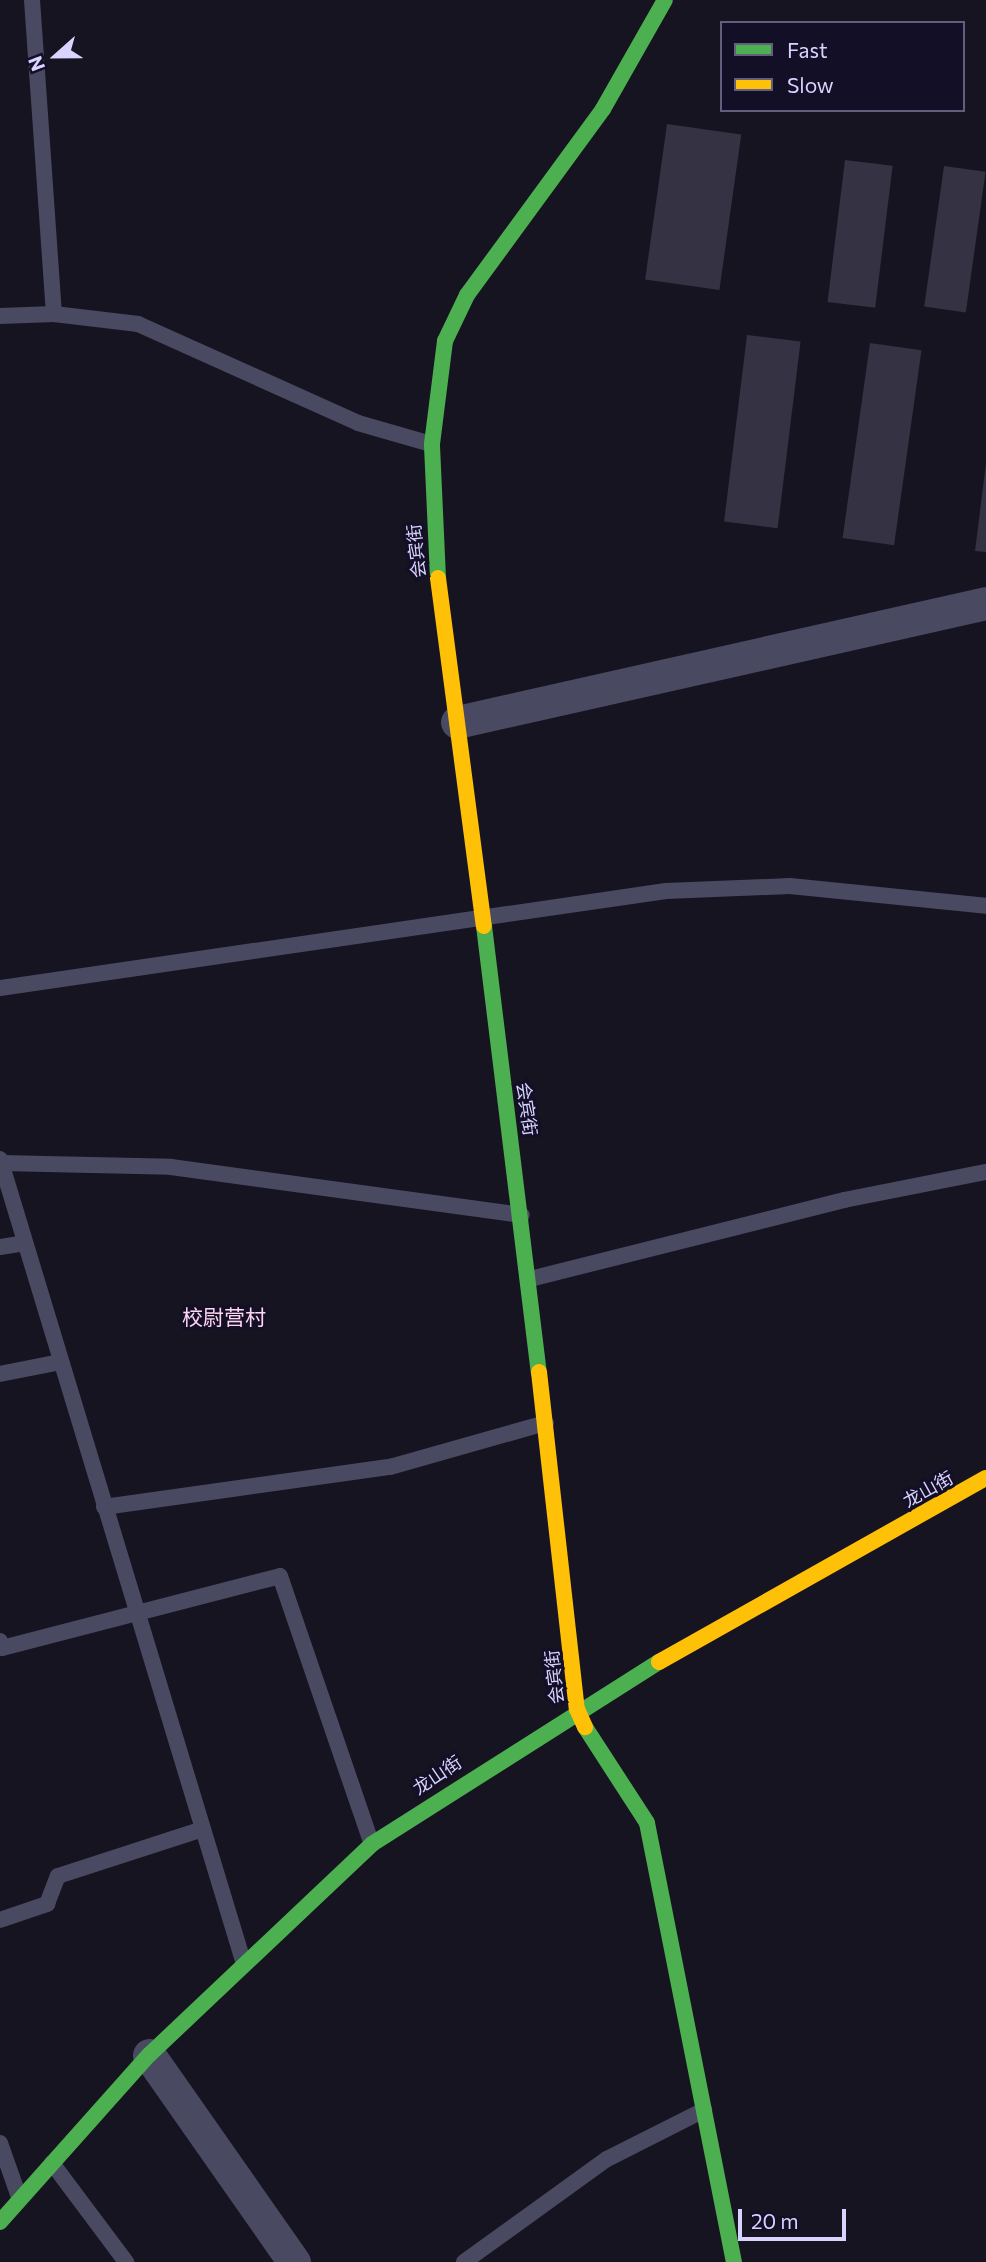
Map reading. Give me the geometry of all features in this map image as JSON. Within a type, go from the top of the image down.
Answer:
[{"type":"street","name":"会宾街","points":[[665,0],[564,168],[467,295],[445,341],[432,444],[431,525],[530,1279],[577,1709],[600,1757],[647,1823],[734,2262]]},
{"type":"street","points":[[457,722],[986,603]]},
{"type":"street","name":"龙山街","points":[[0,2222],[149,2055],[243,1961],[372,1844],[577,1709],[986,1478]]},
{"type":"street","points":[[149,2055],[294,2262]]},
{"type":"lane","points":[[32,0],[54,314]]},
{"type":"lane","points":[[0,316],[54,314],[138,324],[358,423],[432,444]]},
{"type":"lane","points":[[0,988],[482,920],[666,891],[790,886],[986,906]]},
{"type":"lane","points":[[243,1961],[0,1161],[171,1167],[522,1215]]},
{"type":"lane","points":[[530,1279],[844,1200],[986,1172]]},
{"type":"lane","points":[[0,1247],[24,1243]]},
{"type":"lane","points":[[0,1374],[60,1362]]},
{"type":"lane","points":[[104,1507],[390,1467],[546,1423]]},
{"type":"lane","points":[[0,1641],[2,1648],[280,1576],[372,1844]]},
{"type":"lane","points":[[0,1920],[47,1904],[58,1876],[203,1829]]},
{"type":"lane","points":[[464,2262],[607,2159],[704,2110]]},
{"type":"lane","points":[[0,2143],[20,2199]]},
{"type":"lane","points":[[52,2163],[126,2262]]},
{"type":"building","points":[[667,124],[741,134],[719,290],[645,279]]},
{"type":"building","points":[[845,160],[893,166],[875,308],[828,302]]},
{"type":"building","points":[[944,166],[986,172],[966,312],[924,307]]},
{"type":"building","points":[[747,335],[801,342],[778,528],[724,522]]},
{"type":"building","points":[[870,343],[921,350],[894,545],[843,538]]},
{"type":"building","points":[[986,463],[986,552],[975,551]]},
{"type":"traffic: fast","points":[[438,578],[432,444],[445,341],[467,295],[603,109],[665,0]]},
{"type":"traffic: fast","points":[[484,926],[539,1372]]},
{"type":"traffic: fast","points":[[0,2222],[149,2055],[372,1844],[659,1662]]},
{"type":"traffic: fast","points":[[585,1727],[647,1823],[734,2262]]},
{"type":"traffic: slow","points":[[438,578],[484,926]]},
{"type":"traffic: slow","points":[[539,1372],[577,1709],[585,1727]]},
{"type":"traffic: slow","points":[[659,1662],[986,1478]]},
{"type":"district","name":"校尉营村","points":[[224,1317]]}]
